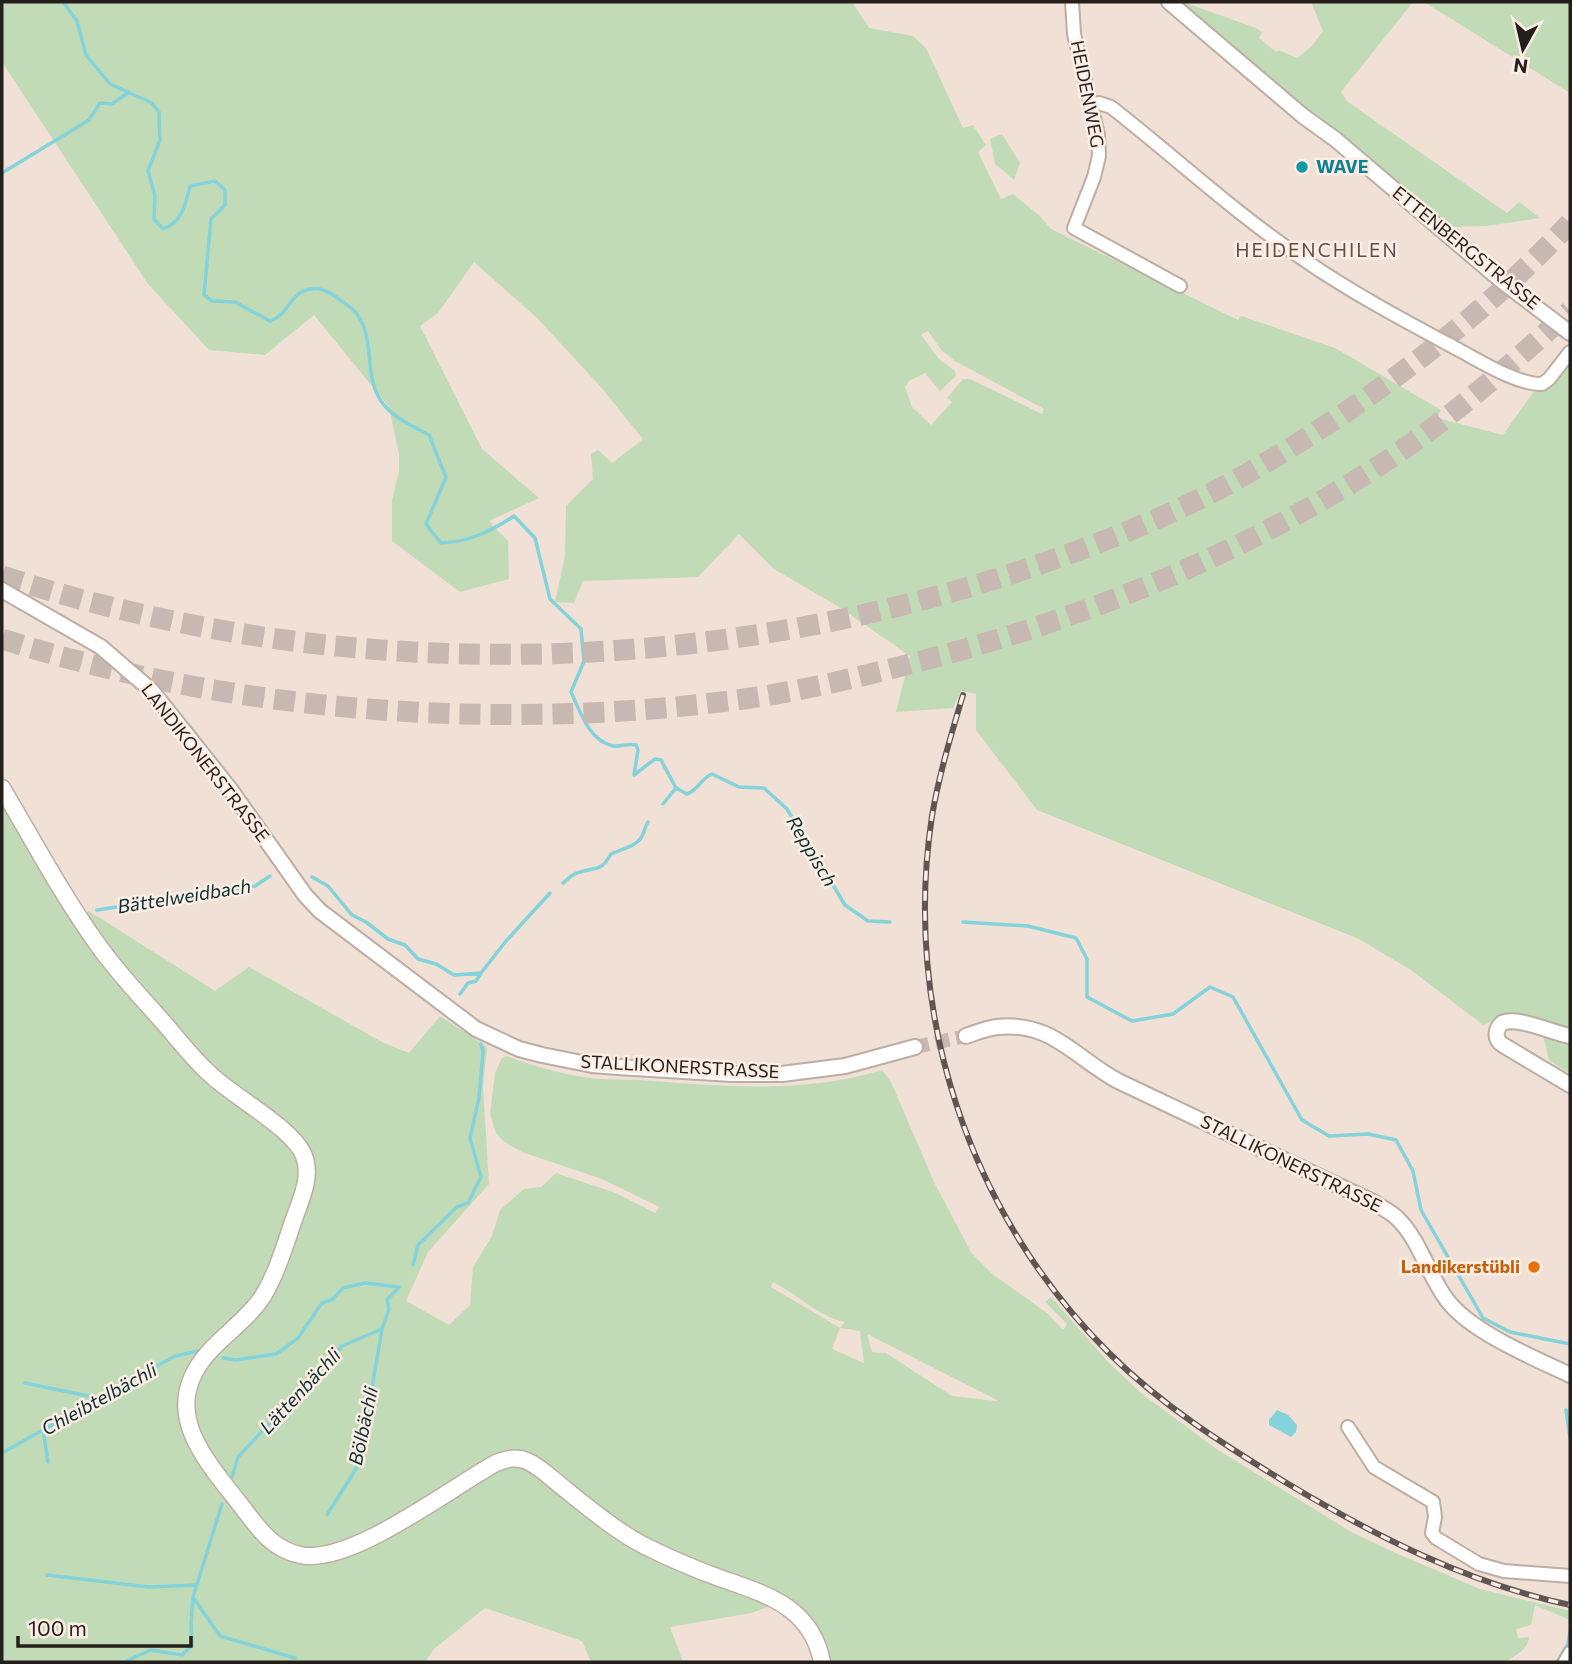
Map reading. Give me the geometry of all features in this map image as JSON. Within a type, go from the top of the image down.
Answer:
[{"type":"main road","points":[[2,788],[98,946],[200,1065],[295,1141],[306,1160],[306,1185],[271,1280],[253,1308],[200,1364],[190,1386],[186,1406],[187,1423],[200,1451],[263,1534],[280,1547],[301,1556],[321,1557],[335,1554],[381,1533],[496,1463],[512,1458],[524,1460],[609,1524],[644,1545],[706,1573],[777,1600],[804,1621],[814,1635],[821,1657]]},
{"type":"street","name":"HEIDENWEG","points":[[1072,2],[1074,34],[1098,135],[1099,156],[1094,177],[1074,228],[1180,286]]},
{"type":"street","name":"ETTENBERGSTRASSE","points":[[1169,2],[1503,282],[1570,333]]},
{"type":"street","points":[[1090,105],[1099,103],[1111,107],[1304,260],[1478,360],[1532,385],[1542,384],[1549,379],[1570,352]]},
{"type":"street","name":"LANDIKONERSTRASSE","points":[[2,590],[101,647],[152,691],[230,789],[305,895],[320,911]]},
{"type":"street","name":"STALLIKONERSTRASSE","points":[[320,911],[476,1029],[519,1049],[542,1055],[592,1065],[769,1074],[845,1066],[915,1047]]},
{"type":"street","points":[[1570,1036],[1515,1020],[1502,1023],[1496,1035],[1503,1045],[1570,1085]]},
{"type":"street","name":"STALLIKONERSTRASSE","points":[[965,1036],[996,1027],[1040,1031],[1058,1039],[1118,1081],[1375,1203],[1396,1217],[1406,1228],[1446,1299],[1460,1314],[1475,1326],[1570,1375]]},
{"type":"street","points":[[1348,1427],[1374,1467],[1433,1502],[1435,1517],[1432,1533],[1436,1538],[1479,1564],[1504,1571],[1570,1576]]},
{"type":"street","points":[[1565,1662],[1570,1653]]},
{"type":"green space","points":[[2,2],[852,2],[869,28],[913,36],[926,48],[963,128],[973,125],[986,145],[978,152],[1001,199],[1013,194],[1051,229],[1238,320],[1241,316],[1335,348],[1441,410],[1437,418],[1503,435],[1534,391],[1549,385],[1570,362],[1570,1074],[1549,1060],[1541,1028],[1499,1019],[1483,1025],[1411,970],[1359,939],[1037,810],[976,730],[976,694],[961,691],[953,708],[896,712],[910,656],[839,607],[774,569],[739,534],[698,577],[583,581],[574,603],[555,602],[565,556],[566,506],[593,479],[591,454],[598,450],[612,463],[643,439],[600,386],[537,318],[474,262],[438,313],[420,326],[482,449],[539,498],[489,521],[508,541],[509,579],[460,592],[392,541],[392,500],[399,471],[399,454],[389,407],[314,315],[265,355],[209,350],[148,284],[2,62]],"holes":[[[928,331],[942,351],[955,361],[1044,409],[1042,414],[970,379],[963,379],[947,398],[952,402],[931,425],[912,407],[905,387],[909,381],[925,373],[940,391],[956,376],[955,371],[939,359],[921,335]]]},
{"type":"green space","points":[[1183,2],[1256,28],[1262,32],[1259,38],[1276,52],[1279,50],[1297,58],[1311,47],[1323,31],[1311,2],[1413,2],[1341,92],[1348,102],[1507,213],[1519,202],[1540,218],[1487,226],[1450,227],[1182,4]]},
{"type":"green space","points":[[1424,2],[1570,2],[1570,93]]},
{"type":"green space","points":[[1002,134],[1020,163],[1014,180],[995,164],[990,139]]},
{"type":"green space","points":[[2,800],[75,919],[89,911],[215,991],[249,967],[382,1042],[409,1053],[440,1016],[487,1047],[483,1087],[489,1184],[428,1252],[406,1301],[449,1325],[470,1305],[473,1267],[492,1236],[500,1210],[524,1189],[541,1187],[556,1173],[616,1193],[655,1213],[659,1207],[602,1179],[522,1152],[503,1141],[496,1133],[490,1114],[495,1073],[502,1058],[506,1056],[588,1078],[739,1086],[825,1082],[882,1070],[891,1082],[934,1182],[971,1252],[990,1272],[1048,1314],[1063,1330],[1067,1324],[1045,1302],[1051,1297],[1109,1363],[1141,1393],[1218,1450],[1353,1533],[1480,1589],[1570,1611],[1570,1620],[1535,1605],[1531,1625],[1516,1629],[1518,1638],[1529,1637],[1526,1645],[1506,1662],[828,1662],[789,1600],[751,1613],[670,1627],[683,1662],[591,1662],[582,1641],[485,1608],[434,1649],[425,1662],[2,1662]],"holes":[[[773,1282],[817,1310],[845,1322],[840,1328],[771,1287]],[[840,1328],[860,1331],[864,1363],[832,1349]],[[867,1334],[997,1401],[952,1396],[886,1353],[872,1352]]]},
{"type":"water","points":[[1277,1410],[1288,1415],[1297,1425],[1296,1432],[1291,1437],[1269,1425],[1269,1420]]},
{"type":"waterway","name":"Reppisch","points":[[63,2],[77,21],[86,55],[110,84],[152,103],[159,112],[160,140],[148,171],[155,196],[154,219],[163,229],[175,222],[182,212],[190,186],[215,181],[225,190],[225,205],[211,219],[204,295],[212,301],[235,302],[270,321],[282,313],[298,294],[311,289],[327,292],[347,305],[363,324],[372,380],[381,401],[409,425],[429,435],[446,477],[426,524],[441,543],[479,535],[514,516],[535,538],[550,599],[581,629],[584,661],[571,692],[592,732],[613,746],[636,745],[638,750],[634,775],[655,759],[661,760],[676,788],[687,794],[712,774],[739,787],[764,788],[787,809],[845,905],[868,921],[890,922]]},
{"type":"waterway","points":[[2,173],[89,120],[100,103],[112,104],[129,92]]},
{"type":"waterway","name":"Bättelweidbach","points":[[663,804],[676,788]]},
{"type":"waterway","name":"Bättelweidbach","points":[[563,883],[575,874],[600,867],[611,854],[638,841],[648,822]]},
{"type":"waterway","name":"Bättelweidbach","points":[[97,910],[255,886],[270,876]]},
{"type":"waterway","name":"Bättelweidbach","points":[[312,877],[328,886],[352,915],[388,939],[405,945],[418,959],[436,964],[454,975],[481,973],[550,893]]},
{"type":"waterway","name":"Reppisch","points":[[963,922],[1028,926],[1076,938],[1087,959],[1087,997],[1132,1021],[1173,1014],[1210,987],[1233,997],[1302,1120],[1329,1136],[1368,1134],[1396,1140],[1413,1171],[1421,1210],[1483,1318],[1510,1332],[1570,1344]]},
{"type":"waterway","name":"Lättenbächli","points":[[460,994],[468,983],[476,981],[481,973]]},
{"type":"waterway","name":"Lättenbächli","points":[[413,1265],[418,1245],[457,1207],[468,1203],[481,1177],[470,1138],[479,1098],[483,1051],[481,1044]]},
{"type":"waterway","name":"Chleibtelbächli","points":[[223,1358],[236,1360],[276,1354],[298,1338],[322,1303],[333,1299],[343,1288],[365,1283],[399,1287]]},
{"type":"waterway","name":"Lättenbächli","points":[[232,1477],[238,1457],[342,1346],[382,1329],[389,1309],[387,1300],[399,1287]]},
{"type":"waterway","name":"Bölbächli","points":[[327,1515],[359,1464],[382,1329]]},
{"type":"waterway","name":"Chleibtelbächli","points":[[2,1453],[175,1356],[198,1351]]},
{"type":"waterway","points":[[25,1383],[98,1398]]},
{"type":"waterway","points":[[1566,1410],[1570,1437]]},
{"type":"waterway","points":[[43,1430],[48,1462]]},
{"type":"waterway","name":"Lättenbächli","points":[[222,1504],[193,1597],[220,1636],[295,1658]]},
{"type":"waterway","points":[[47,1575],[149,1587],[197,1585]]},
{"type":"waterway","points":[[124,1662],[151,1650],[182,1655],[192,1645],[193,1597]]},
{"type":"waterway","points":[[1557,1662],[1568,1644],[1570,1632]]},
{"type":"tunnel","points":[[2,576],[126,611],[252,635],[380,650],[508,654],[637,649],[764,634],[890,608],[1014,573],[1070,553],[1154,520],[1234,481],[1325,426],[1412,365],[1494,297],[1570,223]]},
{"type":"tunnel","points":[[2,639],[91,664],[182,684],[275,699],[370,709],[464,714],[559,714],[652,709],[744,699],[809,688],[917,662],[1035,628],[1149,585],[1260,534],[1366,474],[1420,437],[1497,376],[1570,311]]},
{"type":"tunnel","points":[[915,1047],[966,1036]]},
{"type":"railway","points":[[963,695],[932,816],[925,890],[927,963],[938,1035],[957,1106],[984,1174],[1018,1238],[1060,1298],[1109,1353],[1171,1407],[1216,1438],[1319,1502],[1423,1556],[1495,1584],[1570,1605]]},
{"type":"place","name":"WAVE","points":[[1302,167]]},
{"type":"place","name":"Landikerstübli","points":[[1534,1267]]},
{"type":"district","name":"HEIDENCHILEN","points":[[1317,250]]}]
